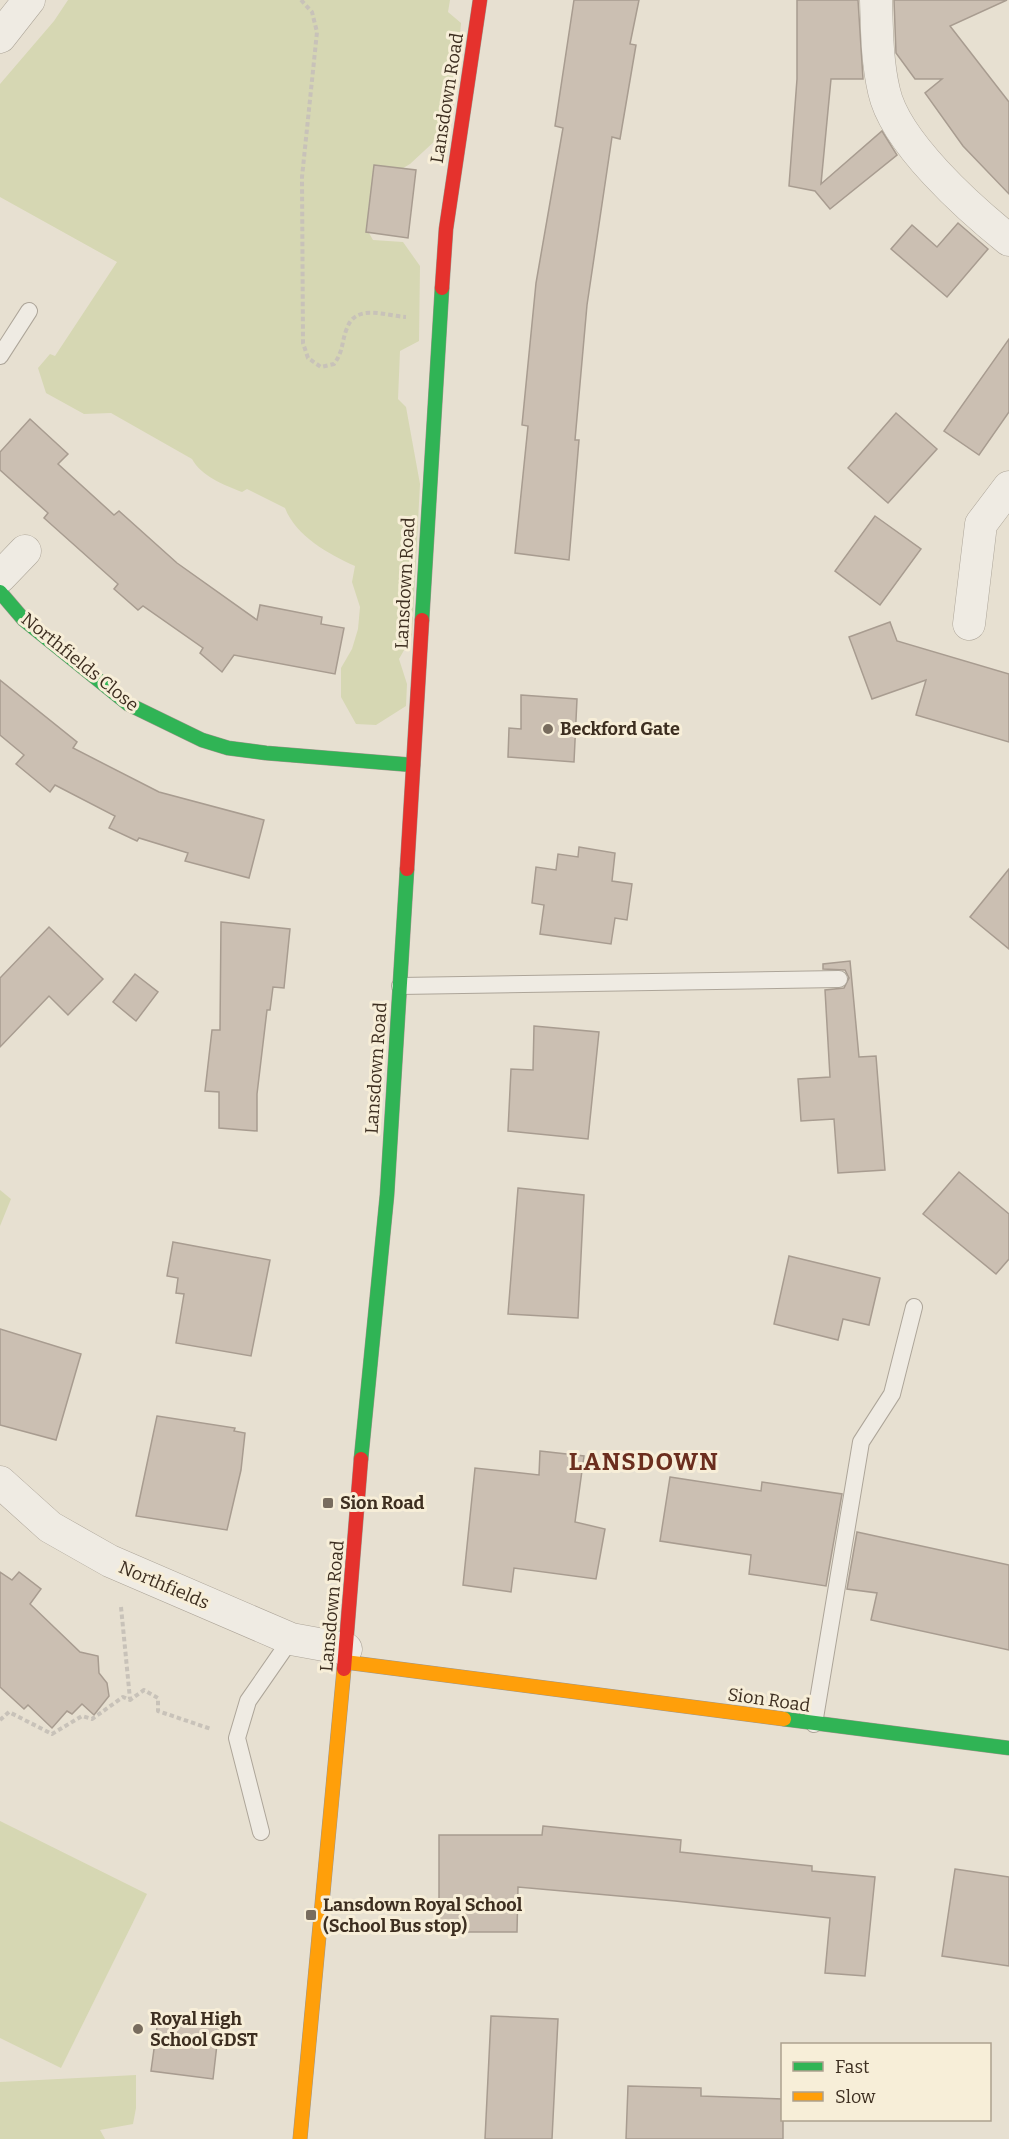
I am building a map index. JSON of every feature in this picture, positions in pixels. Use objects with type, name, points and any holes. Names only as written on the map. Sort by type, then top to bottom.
[{"type":"street","points":[[0,37],[28,0]]},
{"type":"street","name":"Lansdown Road","points":[[300,2139],[346,1655],[370,1349],[387,1195],[446,229],[480,0]]},
{"type":"street","points":[[876,0],[878,54],[884,94],[904,132],[926,162],[956,194],[1009,240]]},
{"type":"street","points":[[969,624],[981,524],[1009,486]]},
{"type":"street","points":[[0,577],[25,551]]},
{"type":"street","name":"Northfields Close","points":[[0,592],[24,620],[128,704],[202,740],[228,748],[266,753],[413,765]]},
{"type":"street","name":"Northfields","points":[[0,1482],[50,1527],[110,1561],[291,1639],[346,1655]]},
{"type":"street","name":"Sion Road","points":[[346,1655],[814,1724],[1009,1748]]},
{"type":"lane","points":[[0,356],[29,311]]},
{"type":"lane","points":[[400,986],[839,979]]},
{"type":"lane","points":[[814,1724],[861,1442],[892,1394],[914,1307]]},
{"type":"lane","points":[[261,1832],[237,1738],[248,1701],[291,1639]]},
{"type":"path","points":[[301,0],[312,12],[317,32],[302,177],[303,343],[308,358],[321,367],[334,364],[343,351],[347,328],[353,317],[364,312],[439,320]]},
{"type":"path","points":[[122,1607],[130,1700]]},
{"type":"path","points":[[130,1700],[144,1690],[158,1698],[158,1712],[237,1738]]},
{"type":"path","points":[[0,1720],[9,1712],[52,1734],[82,1716],[92,1719],[123,1697],[130,1700]]},
{"type":"green space","points":[[68,0],[450,0],[448,12],[461,23],[453,114],[438,138],[410,164],[393,174],[377,195],[366,228],[373,240],[403,242],[420,266],[419,341],[400,351],[398,399],[406,407],[420,484],[412,636],[399,659],[407,684],[406,706],[376,725],[356,724],[341,697],[341,668],[352,649],[358,629],[360,607],[352,582],[355,566],[314,543],[297,527],[285,508],[247,489],[242,492],[214,479],[201,470],[192,459],[111,413],[84,414],[46,393],[38,368],[50,354],[55,356],[117,262],[0,197],[0,84],[54,21]]},
{"type":"green space","points":[[0,1190],[11,1199],[0,1226]]},
{"type":"green space","points":[[0,1821],[147,1894],[61,2068],[0,2038]]},
{"type":"green space","points":[[136,2075],[136,2108],[133,2124],[100,2130],[105,2139],[0,2139],[0,2082]]},
{"type":"building","points":[[574,0],[639,0],[630,44],[636,45],[620,139],[612,137],[587,305],[575,440],[579,440],[569,560],[515,553],[528,426],[522,425],[536,283],[563,128],[555,126]]},
{"type":"building","points":[[797,0],[858,0],[863,79],[831,79],[821,184],[882,131],[897,155],[830,209],[815,191],[789,186],[797,79]]},
{"type":"building","points":[[894,0],[1007,0],[950,26],[1009,102],[1009,194],[963,146],[925,93],[942,79],[915,79],[896,53]]},
{"type":"building","points":[[374,165],[416,170],[408,238],[366,232]]},
{"type":"building","points":[[958,223],[988,249],[947,297],[891,249],[912,225],[937,247]]},
{"type":"building","points":[[1009,339],[1009,412],[979,455],[944,431]]},
{"type":"building","points":[[896,413],[937,449],[888,503],[848,468]]},
{"type":"building","points":[[30,419],[68,454],[58,464],[114,515],[119,511],[177,563],[257,620],[260,605],[322,617],[321,624],[344,628],[335,674],[234,655],[222,672],[200,653],[203,648],[143,606],[138,610],[114,589],[118,584],[44,518],[48,513],[0,470],[0,452]]},
{"type":"building","points":[[875,516],[921,549],[880,605],[835,571]]},
{"type":"building","points":[[890,622],[897,641],[1009,674],[1009,742],[916,715],[926,680],[872,699],[849,637]]},
{"type":"building","points":[[0,680],[77,742],[73,748],[159,792],[264,820],[249,878],[185,861],[188,853],[139,838],[137,841],[109,828],[115,816],[55,785],[50,792],[16,764],[24,755],[0,735]]},
{"type":"building","name":"Beckford Gate","points":[[521,695],[577,699],[574,762],[508,757],[509,728],[521,729]]},
{"type":"building","points":[[579,847],[615,853],[612,881],[632,884],[627,920],[615,918],[611,944],[540,934],[544,905],[532,903],[536,867],[556,870],[558,854],[578,857]]},
{"type":"building","points":[[1009,869],[1009,949],[970,917]]},
{"type":"building","points":[[221,922],[290,929],[284,988],[273,987],[270,1010],[267,1010],[257,1094],[257,1131],[219,1128],[219,1092],[205,1091],[212,1030],[220,1030]]},
{"type":"building","points":[[49,927],[103,979],[68,1015],[49,996],[0,1047],[0,978]]},
{"type":"building","points":[[850,961],[859,1057],[876,1056],[885,1170],[838,1173],[834,1119],[801,1121],[798,1079],[830,1077],[825,990],[844,988],[849,978],[845,970],[823,969],[823,964]]},
{"type":"building","points":[[135,974],[158,992],[136,1021],[113,1002]]},
{"type":"building","points":[[534,1026],[599,1032],[588,1139],[508,1131],[511,1069],[533,1070]]},
{"type":"building","points":[[959,1172],[1009,1214],[1009,1259],[996,1274],[923,1214]]},
{"type":"building","points":[[518,1188],[584,1195],[578,1318],[508,1314]]},
{"type":"building","points":[[173,1242],[270,1260],[251,1356],[176,1343],[184,1294],[176,1293],[178,1278],[167,1276]]},
{"type":"building","points":[[789,1256],[880,1278],[869,1325],[843,1319],[838,1340],[774,1324]]},
{"type":"building","points":[[0,1329],[81,1354],[56,1440],[0,1425]]},
{"type":"building","points":[[157,1416],[235,1428],[234,1431],[245,1433],[241,1470],[227,1530],[136,1516]]},
{"type":"building","points":[[540,1451],[584,1456],[575,1522],[605,1529],[596,1579],[514,1568],[511,1592],[463,1585],[475,1468],[539,1475]]},
{"type":"building","points":[[670,1477],[761,1491],[762,1482],[842,1494],[826,1586],[749,1574],[751,1555],[660,1541]]},
{"type":"building","points":[[857,1532],[1009,1565],[1009,1650],[871,1620],[877,1593],[847,1589]]},
{"type":"building","points":[[0,1572],[12,1580],[19,1572],[41,1589],[30,1604],[80,1652],[98,1656],[99,1673],[107,1683],[109,1696],[94,1715],[82,1704],[72,1714],[67,1711],[52,1728],[28,1705],[24,1709],[0,1687]]},
{"type":"building","points":[[543,1826],[681,1840],[680,1852],[812,1866],[812,1871],[875,1877],[865,1976],[825,1973],[830,1918],[675,1901],[518,1887],[517,1932],[439,1932],[439,1835],[542,1835]]},
{"type":"building","points":[[955,1869],[1009,1877],[1009,1966],[942,1956]]},
{"type":"building","points":[[491,2016],[558,2019],[552,2139],[485,2139]]},
{"type":"building","points":[[158,2020],[219,2027],[213,2079],[151,2071]]},
{"type":"building","points":[[628,2086],[701,2088],[701,2096],[781,2099],[783,2139],[626,2139]]},
{"type":"traffic: fast","points":[[422,620],[442,288]]},
{"type":"traffic: fast","points":[[0,592],[24,620],[128,704],[202,740],[228,748],[266,753],[413,765]]},
{"type":"traffic: fast","points":[[361,1459],[387,1195],[407,869]]},
{"type":"traffic: fast","points":[[784,1719],[1009,1748]]},
{"type":"traffic: slow","points":[[345,1662],[784,1719]]},
{"type":"traffic: slow","points":[[300,2139],[344,1669]]},
{"type":"traffic: jam","points":[[442,288],[446,229],[480,0]]},
{"type":"traffic: jam","points":[[407,869],[422,620]]},
{"type":"traffic: jam","points":[[344,1669],[361,1459]]},
{"type":"place","name":"Beckford Gate","points":[[548,729]]},
{"type":"place","name":"Sion Road","points":[[328,1503]]},
{"type":"place","name":"Lansdown Royal School (School Bus stop)","points":[[311,1915]]},
{"type":"place","name":"Royal High School GDST","points":[[138,2029]]},
{"type":"district","name":"LANSDOWN","points":[[644,1462]]}]
